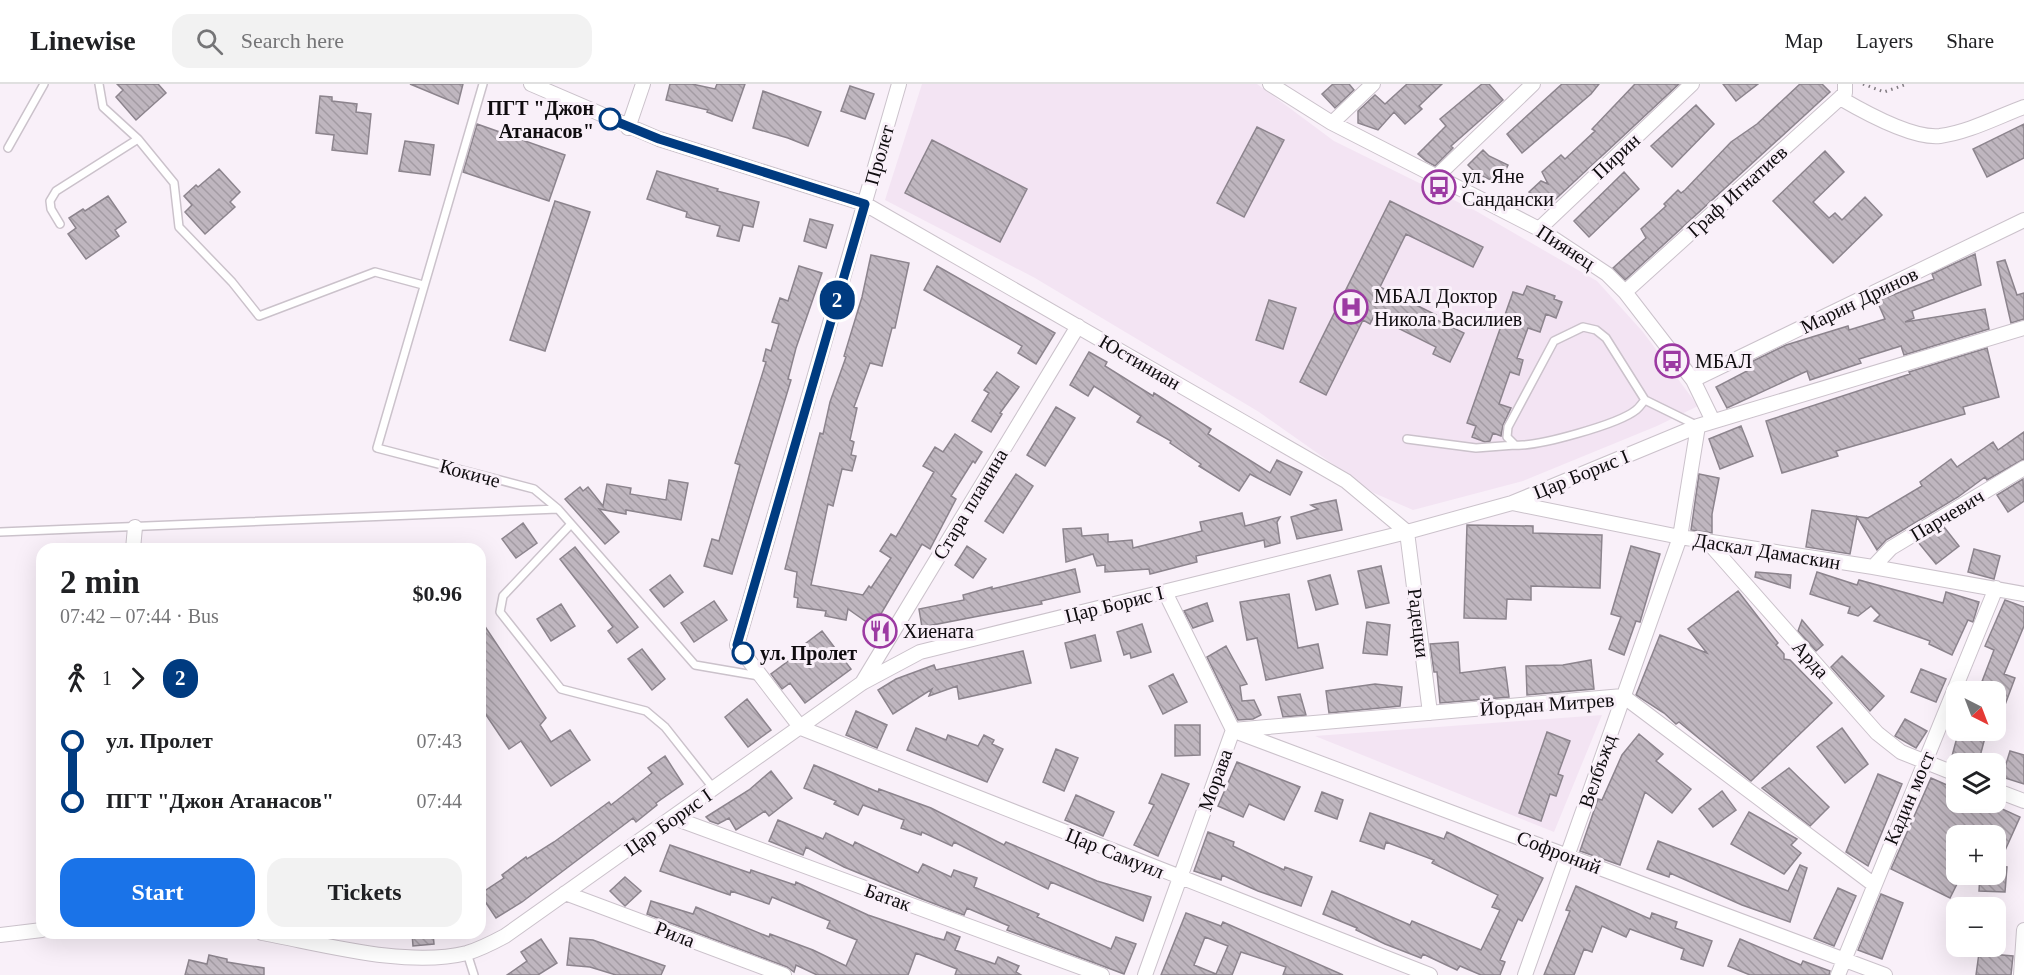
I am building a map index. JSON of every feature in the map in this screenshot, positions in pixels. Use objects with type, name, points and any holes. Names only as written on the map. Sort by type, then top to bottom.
[{"type":"street","name":"Юстиниан","points":[[531,84],[628,128],[865,204],[1346,481],[1407,532]]},
{"type":"street","points":[[628,128],[642,84]]},
{"type":"street","name":"Пролет","points":[[801,728],[737,645],[899,84]]},
{"type":"street","name":"Пиянец","points":[[1270,84],[1332,123],[1539,229],[1600,269],[1625,292],[1693,380],[1713,421]]},
{"type":"street","points":[[1332,123],[1373,84]]},
{"type":"street","points":[[1436,177],[1533,84]]},
{"type":"street","name":"Пирин","points":[[1539,229],[1692,84]]},
{"type":"street","points":[[1844,90],[1881,121],[1930,136],[1960,131],[2024,107]]},
{"type":"street","name":"Граф Игнатиев","points":[[1625,292],[1844,90]]},
{"type":"street","name":"Марин Дринов","points":[[1693,380],[2024,220]]},
{"type":"street","name":"Стара планина","points":[[862,683],[1078,326]]},
{"type":"street","name":"Цар Борис I","points":[[296,939],[399,957],[423,958],[467,953],[504,936],[862,683],[920,652],[1407,532],[1512,503],[1698,426],[2024,328]]},
{"type":"street","name":"Велбъжд","points":[[1525,975],[1680,537],[1698,426]]},
{"type":"street","name":"Парчевич","points":[[1874,567],[1891,548],[2024,468]]},
{"type":"street","name":"Даскал Дамаскин","points":[[1512,503],[1708,542],[1874,567],[2024,594]]},
{"type":"street","points":[[134,543],[135,527]]},
{"type":"street","name":"Радецки","points":[[1407,532],[1430,713]]},
{"type":"street","name":"Арда","points":[[1708,542],[1877,733],[1901,752],[1946,770]]},
{"type":"street","name":"Кадин мост","points":[[1838,975],[1873,884],[1996,588]]},
{"type":"street","name":"Морава","points":[[1145,975],[1233,730],[1165,592]]},
{"type":"street","name":"Йордан Митрев","points":[[1233,730],[1623,696],[1873,884]]},
{"type":"street","name":"Цар Самуил","points":[[801,728],[1430,975]]},
{"type":"street","name":"Софроний","points":[[1233,730],[1885,975]]},
{"type":"street","points":[[2006,794],[2024,801]]},
{"type":"street","name":"Батак","points":[[674,818],[1102,975]]},
{"type":"street","name":"Рила","points":[[565,893],[784,975]]},
{"type":"street","points":[[2021,975],[2024,930]]},
{"type":"street","points":[[0,935],[36,931]]},
{"type":"lane","points":[[8,148],[44,84]]},
{"type":"lane","points":[[99,84],[103,107],[138,139],[174,183],[179,227],[232,282],[259,316],[375,272],[423,285],[483,84]]},
{"type":"lane","points":[[60,224],[51,209],[50,201],[56,191],[138,139]]},
{"type":"lane","name":"Кокиче","points":[[423,285],[376,448],[534,489],[558,509],[695,665],[760,676]]},
{"type":"lane","points":[[1515,446],[1507,437],[1509,427],[1554,341],[1583,327],[1596,330],[1606,338],[1645,400],[1698,426]]},
{"type":"lane","points":[[1407,439],[1476,448],[1528,447],[1565,438],[1636,411],[1645,400]]},
{"type":"lane","points":[[0,532],[558,509]]},
{"type":"lane","points":[[571,524],[503,596],[500,612],[561,689],[646,711],[665,727],[715,789]]},
{"type":"lane","points":[[467,953],[474,975]]},
{"type":"path","points":[[1863,84],[1884,92],[1907,84]]},
{"type":"shaded area","name":"МБАЛ Доктор Никола Василиев","points":[[922,84],[1257,84],[1334,141],[1476,211],[1597,281],[1643,332],[1698,406],[1657,426],[1523,481],[1413,510],[1374,493],[1259,412],[1035,278],[885,200]]},
{"type":"shaded area","points":[[1602,715],[1554,832],[1315,736]]},
{"type":"building","points":[[117,84],[158,84],[166,93],[136,120],[116,97],[123,90]]},
{"type":"building","points":[[410,84],[463,84],[458,104]]},
{"type":"building","points":[[670,84],[692,84],[715,89],[717,84],[745,84],[732,121],[707,112],[708,110],[666,100]]},
{"type":"building","points":[[1333,84],[1349,84],[1354,90],[1335,108],[1322,94]]},
{"type":"building","points":[[1407,84],[1442,84],[1419,106],[1422,109],[1405,124],[1394,112],[1378,130],[1358,123],[1358,111],[1375,95],[1385,104]]},
{"type":"building","points":[[1482,84],[1489,84],[1503,100],[1451,146],[1453,148],[1435,166],[1426,161],[1418,154],[1446,126],[1440,119]]},
{"type":"building","points":[[1562,84],[1599,84],[1591,94],[1522,153],[1507,134]]},
{"type":"building","points":[[1635,84],[1679,84],[1545,209],[1529,192],[1541,181],[1548,184],[1542,172],[1561,155],[1565,159],[1595,131],[1592,129]]},
{"type":"building","points":[[1723,84],[1758,84],[1736,101]]},
{"type":"building","points":[[1800,84],[1822,84],[1830,92],[1625,280],[1613,268],[1646,238],[1641,229],[1666,206],[1664,204],[1678,190],[1681,193],[1685,190],[1731,142],[1757,124]]},
{"type":"building","points":[[850,86],[874,94],[865,119],[841,111]]},
{"type":"building","points":[[763,91],[821,112],[808,146],[753,128]]},
{"type":"building","points":[[320,96],[332,97],[332,101],[357,104],[356,112],[371,114],[367,154],[332,150],[334,135],[316,133]]},
{"type":"building","points":[[1696,105],[1714,124],[1672,167],[1651,146]]},
{"type":"building","points":[[477,124],[565,155],[549,201],[463,172]]},
{"type":"building","points":[[2024,124],[2024,158],[1987,177],[1973,149]]},
{"type":"building","points":[[1257,127],[1284,140],[1244,217],[1217,203]]},
{"type":"building","points":[[932,140],[1027,189],[1000,242],[905,193]]},
{"type":"building","points":[[405,141],[434,145],[430,175],[399,171]]},
{"type":"building","points":[[1483,150],[1489,156],[1508,165],[1499,184],[1476,173],[1468,165]]},
{"type":"building","points":[[1825,151],[1844,172],[1813,202],[1829,218],[1835,213],[1842,220],[1865,197],[1882,215],[1833,263],[1773,201]]},
{"type":"building","points":[[219,169],[240,192],[230,202],[235,207],[205,234],[185,212],[192,205],[184,196]]},
{"type":"building","points":[[657,171],[759,202],[753,227],[743,225],[739,241],[717,236],[720,226],[686,217],[687,212],[647,199]]},
{"type":"building","points":[[1624,172],[1639,189],[1589,237],[1574,221]]},
{"type":"building","points":[[108,196],[126,222],[115,230],[119,236],[86,259],[68,234],[76,228],[69,218]]},
{"type":"building","points":[[555,201],[590,212],[545,351],[510,340]]},
{"type":"building","points":[[1390,201],[1483,247],[1473,267],[1406,234],[1380,287],[1436,315],[1435,319],[1464,333],[1450,362],[1433,354],[1436,347],[1374,316],[1370,324],[1363,320],[1326,395],[1300,382]]},
{"type":"building","points":[[810,219],[833,225],[826,248],[804,241]]},
{"type":"building","points":[[1975,254],[1981,285],[1912,311],[1914,318],[1905,322],[1985,309],[1989,329],[1904,355],[1901,346],[1859,359],[1861,363],[1810,380],[1807,371],[1727,408],[1716,387],[1749,370],[1747,364],[1786,345],[1848,326],[1849,330],[1885,319],[1877,301],[1934,279],[1932,274]]},
{"type":"building","points":[[871,255],[909,263],[895,328],[892,328],[882,366],[870,363],[854,407],[857,408],[850,440],[854,442],[851,455],[856,456],[852,471],[842,469],[833,506],[828,504],[811,585],[863,595],[869,586],[871,588],[891,558],[880,551],[891,534],[896,537],[934,472],[923,466],[935,447],[943,452],[955,434],[982,452],[975,463],[973,461],[951,496],[956,499],[930,549],[922,544],[878,619],[873,616],[868,623],[848,609],[846,620],[825,616],[826,611],[797,607],[798,598],[794,597],[797,572],[785,569],[820,433],[823,434],[830,402],[846,357],[844,356],[862,297]]},
{"type":"building","points":[[2005,260],[2017,295],[2024,293],[2024,319],[2011,323],[1997,262]]},
{"type":"building","points":[[799,266],[822,273],[796,348],[788,379],[791,380],[732,574],[704,566],[712,539],[719,541],[740,465],[735,463],[766,362],[763,361],[766,349],[771,351],[779,324],[772,322],[780,298],[788,301]]},
{"type":"building","points":[[937,266],[1055,333],[1036,364],[1018,353],[1022,346],[924,290]]},
{"type":"building","points":[[1527,286],[1555,296],[1554,299],[1562,302],[1556,318],[1546,314],[1540,332],[1528,328],[1517,358],[1523,360],[1519,375],[1510,372],[1499,404],[1511,408],[1503,425],[1501,436],[1493,433],[1490,441],[1485,442],[1472,437],[1476,426],[1467,423],[1513,292],[1523,295]]},
{"type":"building","points":[[1269,300],[1296,308],[1283,349],[1256,340]]},
{"type":"building","points":[[1987,348],[1999,397],[1963,407],[1965,414],[1836,451],[1838,456],[1782,473],[1766,421]]},
{"type":"building","points":[[1089,352],[1107,362],[1105,366],[1153,396],[1154,393],[1211,429],[1208,434],[1270,473],[1277,460],[1302,472],[1290,495],[1250,474],[1239,491],[1199,466],[1201,464],[1170,443],[1171,441],[1137,422],[1141,416],[1094,386],[1088,396],[1070,385]]},
{"type":"building","points":[[997,372],[1019,387],[1000,413],[1002,414],[991,432],[972,421],[989,393],[984,390]]},
{"type":"building","points":[[1056,407],[1075,418],[1045,466],[1027,455]]},
{"type":"building","points":[[1741,426],[1753,456],[1720,469],[1709,439]]},
{"type":"building","points":[[2024,432],[2024,459],[1987,480],[1985,477],[1958,497],[1886,540],[1877,550],[1857,517],[1850,554],[1806,547],[1812,510],[1868,518],[1922,486],[1920,482],[1951,459],[1957,467],[1993,442],[1998,450]]},
{"type":"building","points":[[1016,474],[1033,486],[1003,533],[985,521]]},
{"type":"building","points":[[1699,474],[1719,478],[1712,514],[1712,533],[1691,530]]},
{"type":"building","points":[[2023,479],[2024,501],[2008,512],[1997,495]]},
{"type":"building","points":[[669,480],[688,483],[681,520],[626,510],[626,514],[599,509],[619,532],[605,544],[565,499],[580,487],[583,491],[588,487],[603,506],[607,484],[631,488],[630,494],[666,500]]},
{"type":"building","points":[[1336,500],[1342,530],[1297,539],[1291,517],[1318,509],[1311,505]]},
{"type":"building","points":[[1242,513],[1245,526],[1280,517],[1277,522],[1280,543],[1265,547],[1264,540],[1196,556],[1197,562],[1150,574],[1149,569],[1105,572],[1105,565],[1097,566],[1093,554],[1066,562],[1063,529],[1081,528],[1082,536],[1108,534],[1108,542],[1132,540],[1133,548],[1202,531],[1200,522]]},
{"type":"building","points":[[523,523],[537,543],[516,558],[502,539]]},
{"type":"building","points":[[1467,525],[1533,526],[1533,533],[1602,535],[1600,588],[1531,586],[1531,600],[1507,599],[1506,619],[1464,618]]},
{"type":"building","points":[[1944,527],[1959,546],[1936,564],[1918,542]]},
{"type":"building","points":[[967,546],[986,559],[973,578],[955,565]]},
{"type":"building","points":[[1631,546],[1660,554],[1640,622],[1636,621],[1624,655],[1609,649],[1621,617],[1611,614]]},
{"type":"building","points":[[575,547],[638,627],[617,643],[608,631],[613,627],[560,559]]},
{"type":"building","points":[[1974,549],[2000,556],[1994,579],[1968,572]]},
{"type":"building","points":[[1381,566],[1389,603],[1366,608],[1358,571]]},
{"type":"building","points":[[1075,569],[1080,592],[1041,601],[1042,604],[922,627],[919,609],[964,600],[963,595],[992,587],[992,589]]},
{"type":"building","points":[[1756,572],[1791,575],[1790,588],[1755,577]]},
{"type":"building","points":[[1817,572],[1857,585],[1859,580],[1943,603],[1946,592],[1979,602],[1973,622],[1968,620],[1952,655],[1929,644],[1930,641],[1874,621],[1880,615],[1871,606],[1858,616],[1848,613],[1850,607],[1810,594]]},
{"type":"building","points":[[670,575],[683,592],[664,607],[650,590]]},
{"type":"building","points":[[1330,575],[1338,604],[1316,610],[1308,581]]},
{"type":"building","points":[[1738,591],[1778,643],[1776,645],[1784,654],[1784,659],[1790,660],[1832,703],[1751,781],[1679,722],[1676,724],[1664,713],[1636,695],[1660,635],[1707,653],[1688,629]]},
{"type":"building","points":[[1289,594],[1298,648],[1318,644],[1323,668],[1266,680],[1257,638],[1247,640],[1240,602]]},
{"type":"building","points":[[2005,600],[2024,607],[2024,626],[2004,674],[2015,678],[2006,702],[2006,681],[1982,681],[1994,650],[1985,646]]},
{"type":"building","points":[[714,601],[727,620],[694,642],[681,623]]},
{"type":"building","points":[[1207,603],[1213,621],[1193,628],[1184,611]]},
{"type":"building","points":[[561,604],[575,626],[551,641],[537,619]]},
{"type":"building","points":[[1802,620],[1823,645],[1816,651],[1798,631]]},
{"type":"building","points":[[1367,622],[1390,625],[1387,655],[1363,653]]},
{"type":"building","points":[[1142,624],[1151,652],[1131,658],[1130,653],[1124,655],[1117,632]]},
{"type":"building","points":[[486,628],[546,718],[540,725],[551,742],[570,730],[590,760],[551,786],[521,741],[509,749],[486,715]]},
{"type":"building","points":[[822,631],[851,669],[805,703],[790,683],[782,689],[771,674],[803,650],[801,647]]},
{"type":"building","points":[[1095,635],[1101,661],[1071,668],[1065,643]]},
{"type":"building","points":[[1458,642],[1460,673],[1505,667],[1509,697],[1440,703],[1437,672],[1434,672],[1430,644]]},
{"type":"building","points":[[1226,646],[1247,684],[1240,686],[1242,701],[1254,700],[1261,715],[1253,719],[1238,720],[1207,657]]},
{"type":"building","points":[[642,649],[665,679],[652,690],[628,659]]},
{"type":"building","points":[[1023,651],[1031,683],[959,699],[957,686],[929,696],[932,689],[893,714],[878,690],[896,679],[934,665],[936,670]]},
{"type":"building","points":[[1842,656],[1884,696],[1870,711],[1831,667]]},
{"type":"building","points":[[1591,660],[1594,689],[1527,695],[1526,666],[1563,665]]},
{"type":"building","points":[[1921,669],[1946,679],[1936,702],[1911,692]]},
{"type":"building","points":[[1173,674],[1187,702],[1163,714],[1149,686]]},
{"type":"building","points":[[1375,684],[1402,687],[1400,706],[1329,713],[1326,691]]},
{"type":"building","points":[[1300,694],[1306,715],[1283,717],[1278,697]]},
{"type":"building","points":[[747,699],[771,730],[748,747],[725,717]]},
{"type":"building","points":[[856,711],[887,725],[877,748],[846,735]]},
{"type":"building","points":[[1905,719],[1927,731],[1916,748],[1895,736]]},
{"type":"building","points":[[1175,725],[1200,725],[1200,755],[1175,756]]},
{"type":"building","points":[[916,728],[946,740],[948,735],[978,746],[984,735],[994,740],[992,744],[1003,749],[987,782],[907,750]]},
{"type":"building","points":[[1842,728],[1868,764],[1845,783],[1817,747]]},
{"type":"building","points":[[1547,732],[1570,741],[1558,774],[1563,776],[1556,796],[1550,794],[1541,821],[1519,813]]},
{"type":"building","points":[[1639,734],[1663,754],[1656,761],[1691,789],[1672,813],[1645,792],[1620,865],[1580,851],[1598,799],[1602,800],[1622,755]]},
{"type":"building","points":[[1956,741],[1984,741],[1981,753],[1953,753]]},
{"type":"building","points":[[1056,749],[1078,758],[1064,791],[1043,782]]},
{"type":"building","points":[[2010,751],[2024,755],[2024,784],[2006,778],[2006,764]]},
{"type":"building","points":[[665,756],[683,784],[656,803],[657,805],[636,822],[633,818],[522,902],[496,918],[486,903],[486,890],[504,878],[502,875],[526,857],[527,859],[554,842],[609,802],[611,805],[652,773],[648,768]]},
{"type":"building","points":[[1237,762],[1300,787],[1284,820],[1249,804],[1243,817],[1218,806]]},
{"type":"building","points":[[814,765],[878,792],[879,789],[931,808],[1004,845],[1006,842],[1097,881],[1151,897],[1143,921],[1051,882],[1048,889],[954,842],[952,846],[922,832],[921,835],[901,828],[904,820],[863,805],[858,815],[834,804],[836,801],[804,788]]},
{"type":"building","points":[[1789,768],[1829,807],[1810,826],[1762,788]]},
{"type":"building","points":[[771,771],[792,798],[769,816],[765,811],[736,830],[729,818],[718,824],[706,817],[749,790]]},
{"type":"building","points":[[1162,774],[1189,784],[1158,856],[1134,845],[1154,805],[1149,803]]},
{"type":"building","points":[[1878,774],[1902,784],[1868,866],[1846,852]]},
{"type":"building","points":[[1931,778],[1946,785],[1946,813],[2006,813],[2006,811],[2020,817],[2006,848],[2006,825],[1946,825],[1946,885],[1956,885],[1950,897],[1891,869]]},
{"type":"building","points":[[1722,791],[1736,810],[1713,827],[1699,809]]},
{"type":"building","points":[[1322,792],[1343,800],[1337,819],[1315,811]]},
{"type":"building","points":[[1076,795],[1114,812],[1103,836],[1065,820]]},
{"type":"building","points":[[1749,812],[1797,839],[1791,845],[1801,853],[1784,874],[1731,844]]},
{"type":"building","points":[[1370,813],[1444,839],[1447,832],[1543,878],[1522,921],[1518,919],[1500,960],[1505,962],[1500,975],[1481,975],[1460,966],[1457,970],[1423,954],[1421,958],[1385,944],[1356,930],[1357,928],[1323,914],[1332,891],[1410,925],[1412,921],[1481,950],[1500,910],[1492,907],[1498,895],[1432,863],[1434,860],[1386,842],[1384,849],[1360,841]]},
{"type":"building","points":[[778,820],[823,839],[826,833],[853,846],[855,842],[918,873],[923,864],[951,877],[954,870],[977,878],[974,887],[1039,914],[1037,917],[1111,949],[1116,937],[1136,944],[1124,974],[1007,930],[1009,926],[967,908],[964,915],[922,899],[844,867],[806,847],[803,855],[769,841]]},
{"type":"building","points":[[1208,832],[1234,842],[1233,846],[1284,870],[1285,867],[1312,877],[1301,906],[1222,875],[1221,880],[1194,871]]},
{"type":"building","points":[[1658,841],[1788,891],[1800,865],[1807,868],[1790,922],[1742,905],[1670,873],[1669,877],[1647,869]]},
{"type":"building","points":[[670,845],[750,873],[751,870],[795,885],[796,882],[868,915],[933,937],[944,940],[947,932],[960,937],[955,950],[995,964],[998,957],[1019,966],[1016,972],[1021,975],[955,975],[957,969],[916,953],[908,975],[817,975],[796,965],[794,972],[787,967],[647,914],[651,901],[693,914],[696,907],[769,937],[770,934],[813,950],[846,966],[857,940],[827,928],[830,921],[772,897],[769,904],[731,891],[730,895],[660,871]]},
{"type":"building","points":[[625,877],[641,891],[625,906],[610,891]]},
{"type":"building","points":[[1979,885],[2006,885],[2005,892],[1979,891]]},
{"type":"building","points":[[1576,886],[1650,919],[1652,913],[1677,922],[1675,928],[1712,941],[1703,966],[1681,959],[1684,949],[1630,929],[1626,937],[1602,926],[1592,952],[1584,949],[1574,975],[1544,975],[1570,911],[1566,910]]},
{"type":"building","points":[[1838,888],[1856,896],[1834,946],[1814,938]]},
{"type":"building","points":[[1881,894],[1903,903],[1882,959],[1858,950]]},
{"type":"building","points":[[1186,913],[1221,926],[1223,922],[1343,975],[1283,975],[1286,967],[1241,952],[1232,975],[1161,975]],"holes":[[[1205,937],[1228,946],[1216,974],[1194,965]]]},
{"type":"building","points":[[570,938],[593,940],[665,966],[661,975],[616,975],[590,967],[567,965]]},
{"type":"building","points":[[412,939],[434,939],[434,944],[413,946]]},
{"type":"building","points":[[541,939],[557,963],[538,975],[507,975],[527,961],[521,952]]},
{"type":"building","points":[[1740,939],[1801,965],[1803,961],[1830,971],[1829,975],[1750,975],[1728,966]]},
{"type":"building","points":[[209,955],[227,959],[227,962],[264,968],[264,975],[185,975],[189,960],[207,964]]},
{"type":"building","points":[[2013,956],[2011,975],[1976,975],[1978,957]]},
{"type":"bus line","name":"2","points":[[610,119],[659,139],[865,204],[737,645],[743,653]]},
{"type":"place","name":"ПГТ \"Джон Атанасов\"","points":[[610,119]]},
{"type":"place","name":"ул. Яне Сандански","points":[[1439,187]]},
{"type":"place","name":"МБАЛ Доктор Никола Василиев","points":[[1351,307]]},
{"type":"place","name":"МБАЛ","points":[[1672,361]]},
{"type":"place","name":"Хиената","points":[[880,631]]},
{"type":"place","name":"ул. Пролет","points":[[743,653]]}]
